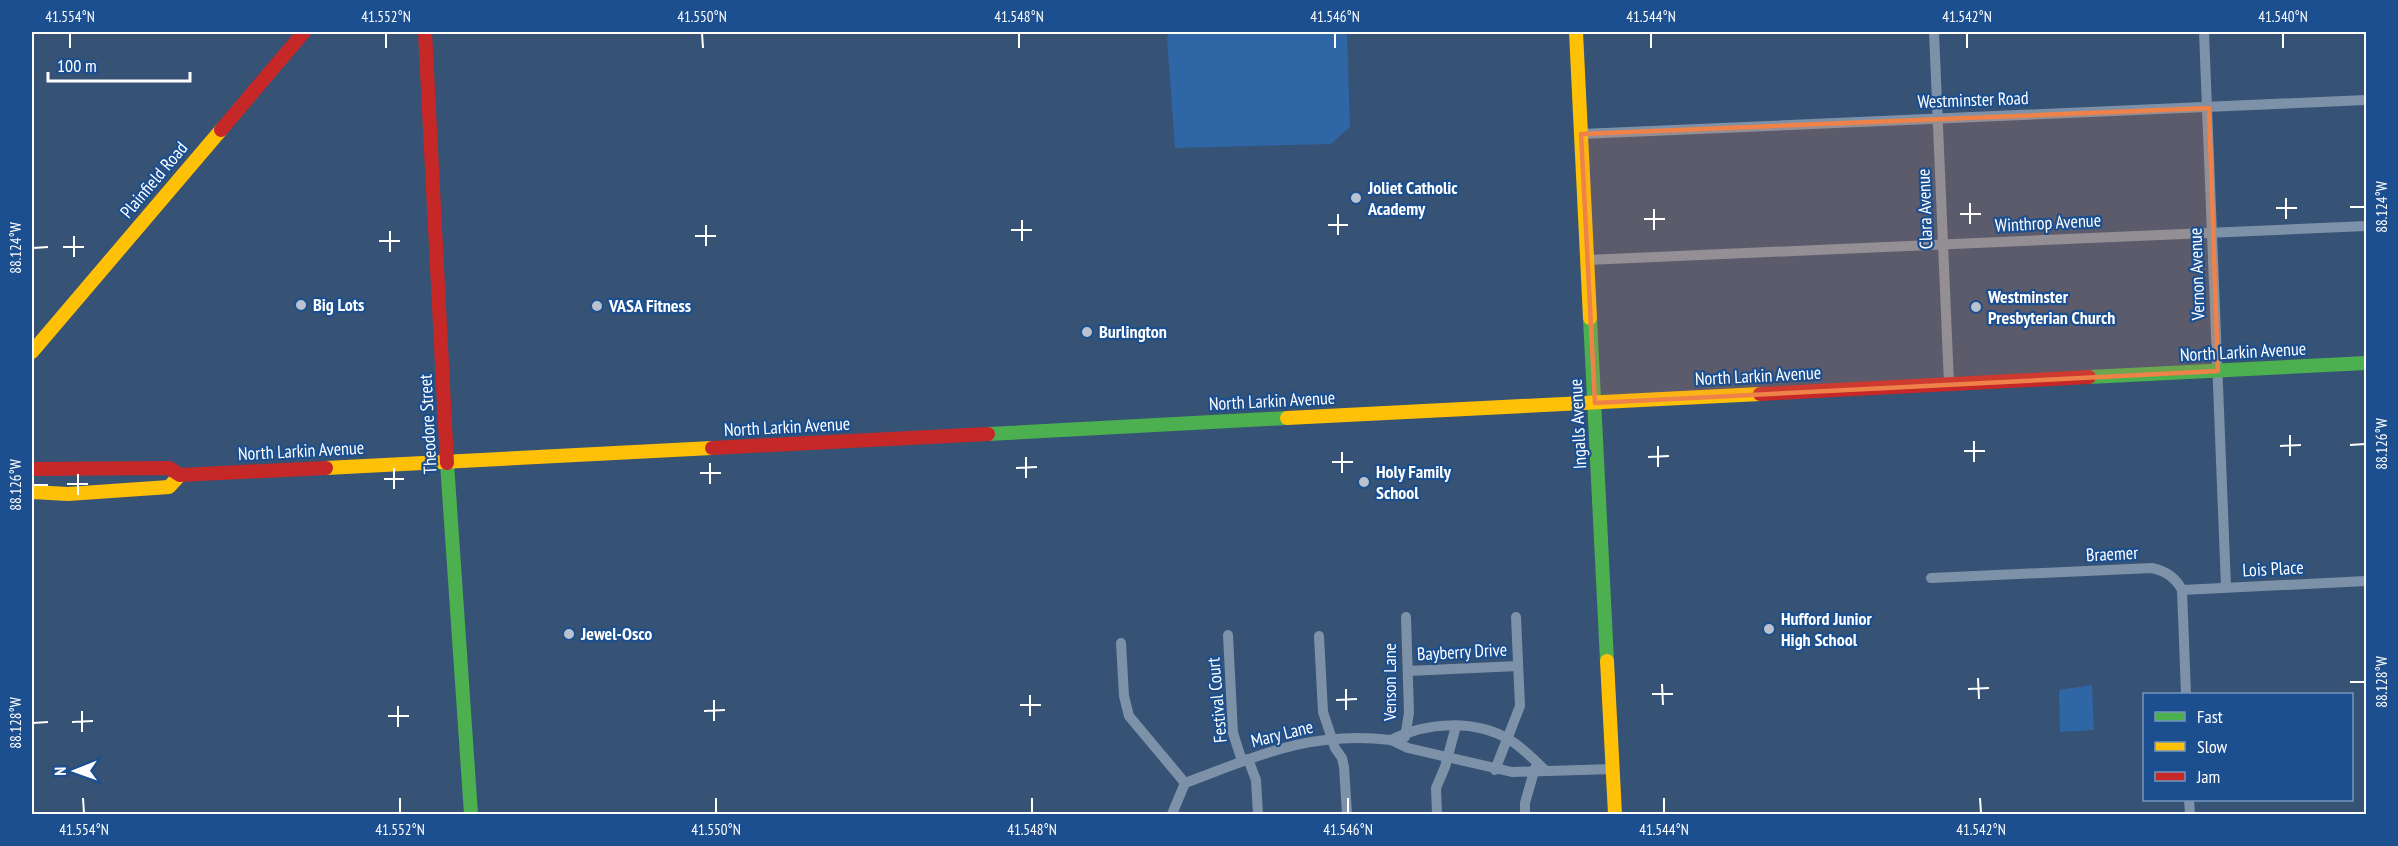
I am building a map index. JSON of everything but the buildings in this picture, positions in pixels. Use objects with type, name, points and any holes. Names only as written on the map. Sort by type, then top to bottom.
[{"type":"main road","name":"Plainfield Road","points":[[32,352],[304,32]]},
{"type":"main road","name":"Theodore Street","points":[[425,32],[447,461],[471,814]]},
{"type":"main road","name":"Ingalls Avenue","points":[[1576,32],[1616,814]]},
{"type":"main road","name":"North Larkin Avenue","points":[[32,469],[169,468],[180,475],[2367,363]]},
{"type":"main road","name":"North Larkin Avenue","points":[[32,492],[68,495],[169,487],[180,475]]},
{"type":"street","name":"Clara Avenue","points":[[1935,32],[1949,384]]},
{"type":"street","name":"Vernon Avenue","points":[[2204,32],[2226,587]]},
{"type":"street","name":"Westminster Road","points":[[1581,134],[2367,100]]},
{"type":"street","name":"Winthrop Avenue","points":[[1587,260],[2367,226]]},
{"type":"street","name":"Braemer","points":[[1931,578],[2152,568],[2161,570],[2178,581],[2182,590]]},
{"type":"street","name":"Lois Place","points":[[2182,590],[2367,581]]},
{"type":"street","points":[[2182,590],[2186,693]]},
{"type":"street","name":"Venson Lane","points":[[1403,746],[1409,713],[1406,617]]},
{"type":"street","points":[[1495,770],[1520,706],[1516,617]]},
{"type":"street","name":"Festival Court","points":[[1228,635],[1233,733],[1256,780],[1258,814]]},
{"type":"street","points":[[1319,636],[1323,712],[1344,767],[1347,814]]},
{"type":"street","points":[[1121,644],[1124,696],[1129,716],[1185,783],[1172,814]]},
{"type":"street","name":"Bayberry Drive","points":[[1408,671],[1518,666]]},
{"type":"street","name":"Mary Lane","points":[[1391,740],[1407,732],[1439,726],[1476,728],[1508,739],[1535,768]]},
{"type":"street","points":[[1437,814],[1436,788],[1456,726]]},
{"type":"street","name":"Mary Lane","points":[[1185,783],[1278,748],[1333,739],[1391,740],[1403,746],[1495,770],[1535,768],[1546,771],[1580,772],[1613,769]]},
{"type":"street","points":[[1525,814],[1525,802],[1535,768]]},
{"type":"highlighted area","points":[[2209,108],[2218,371],[1595,403],[1581,134]]},
{"type":"shaded area","points":[[1169,32],[1347,32],[1350,127],[1331,144],[1175,148],[1167,39]]},
{"type":"shaded area","points":[[2092,685],[2094,730],[2060,732],[2059,690]]},
{"type":"traffic: fast","points":[[1590,318],[1607,661]]},
{"type":"traffic: fast","points":[[2089,377],[2366,363]]},
{"type":"traffic: fast","points":[[988,434],[1287,418]]},
{"type":"traffic: fast","points":[[447,463],[471,814]]},
{"type":"traffic: slow","points":[[1576,32],[1590,318]]},
{"type":"traffic: slow","points":[[32,352],[221,130]]},
{"type":"traffic: slow","points":[[1287,418],[1760,394]]},
{"type":"traffic: slow","points":[[326,468],[712,448]]},
{"type":"traffic: slow","points":[[32,492],[68,494],[169,487],[180,475]]},
{"type":"traffic: slow","points":[[1607,661],[1615,814]]},
{"type":"traffic: jam","points":[[221,130],[304,32]]},
{"type":"traffic: jam","points":[[425,32],[447,463]]},
{"type":"traffic: jam","points":[[1760,394],[2089,377]]},
{"type":"traffic: jam","points":[[712,448],[988,434]]},
{"type":"traffic: jam","points":[[32,469],[169,468],[180,475],[326,468]]},
{"type":"place","name":"Joliet Catholic Academy","points":[[1356,198]]},
{"type":"place","name":"Big Lots","points":[[301,305]]},
{"type":"place","name":"VASA Fitness","points":[[597,306]]},
{"type":"place","name":"Westminster Presbyterian Church","points":[[1976,307]]},
{"type":"place","name":"Burlington","points":[[1087,332]]},
{"type":"place","name":"Holy Family School","points":[[1364,482]]},
{"type":"place","name":"Hufford Junior High School","points":[[1769,629]]},
{"type":"place","name":"Jewel-Osco","points":[[569,634]]}]
